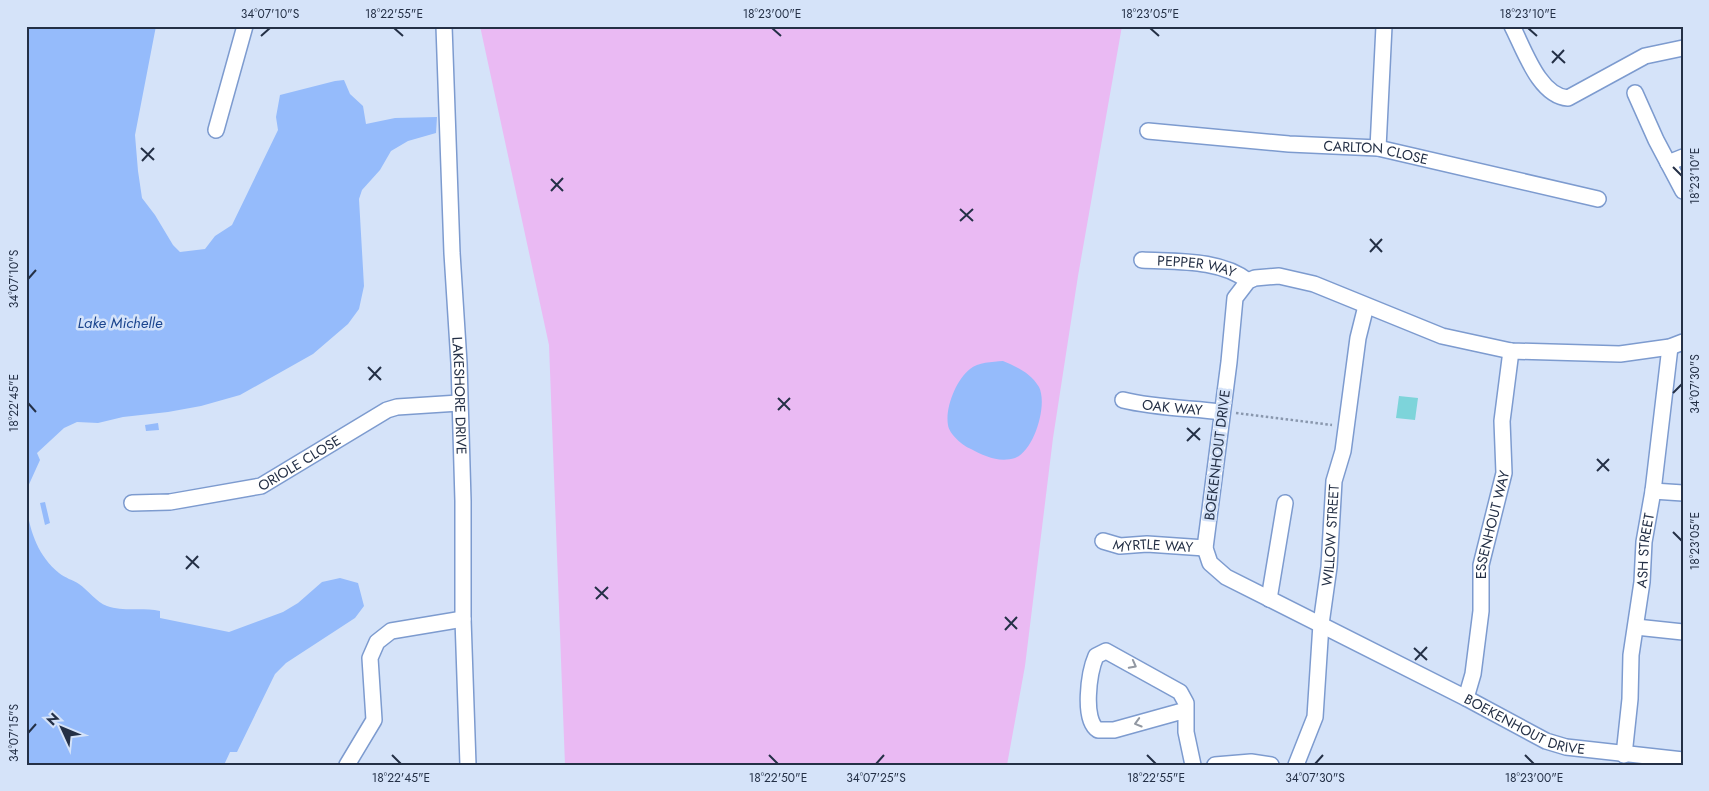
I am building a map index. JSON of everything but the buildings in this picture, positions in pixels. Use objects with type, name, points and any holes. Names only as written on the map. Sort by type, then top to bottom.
[{"type":"street","points":[[216,130],[245,26]]},
{"type":"street","name":"LAKESHORE DRIVE","points":[[444,26],[460,403],[463,501],[463,619],[468,765]]},
{"type":"street","points":[[1378,148],[1384,26]]},
{"type":"street","points":[[1512,26],[1542,84],[1551,93],[1559,97],[1568,98],[1645,56],[1683,48]]},
{"type":"street","points":[[1635,93],[1683,191]]},
{"type":"street","name":"CARLTON CLOSE","points":[[1148,131],[1289,144],[1378,148],[1598,199]]},
{"type":"street","points":[[1668,163],[1683,157]]},
{"type":"street","name":"PEPPER WAY","points":[[1142,260],[1216,267],[1240,275],[1248,281]]},
{"type":"street","points":[[1248,281],[1265,276],[1279,276],[1314,284],[1442,336],[1511,351],[1620,354],[1676,344]]},
{"type":"street","name":"BOEKENHOUT DRIVE","points":[[1248,281],[1235,298],[1205,548],[1210,564],[1220,573],[1269,599],[1466,698],[1546,741],[1566,747],[1624,755],[1683,760]]},
{"type":"street","name":"WILLOW STREET","points":[[1296,765],[1315,717],[1321,624],[1329,567],[1334,481],[1347,427],[1358,338],[1366,306]]},
{"type":"street","name":"ASH STREET","points":[[1624,755],[1630,699],[1630,655],[1642,582],[1644,542],[1676,344]]},
{"type":"street","name":"ESSENHOUT WAY","points":[[1466,698],[1473,674],[1481,611],[1481,565],[1504,473],[1502,421],[1511,351]]},
{"type":"street","name":"OAK WAY","points":[[1123,400],[1146,406],[1169,406],[1222,412]]},
{"type":"street","name":"ORIOLE CLOSE","points":[[132,503],[170,502],[261,486],[387,410],[396,407],[460,403]]},
{"type":"street","points":[[1653,491],[1683,493]]},
{"type":"street","points":[[1269,599],[1285,503]]},
{"type":"street","name":"MYRTLE WAY","points":[[1104,541],[1120,546],[1148,544],[1205,548]]},
{"type":"street","points":[[347,765],[374,720],[370,658],[377,642],[391,631],[463,619]]},
{"type":"street","points":[[1636,627],[1683,632]]},
{"type":"street","points":[[1186,710],[1114,730],[1098,730],[1090,721],[1088,712],[1090,685],[1096,656],[1106,651],[1176,689],[1186,703],[1186,710],[1186,732],[1193,765]]},
{"type":"street","points":[[1215,765],[1252,762],[1271,765]]},
{"type":"path","points":[[1222,412],[1347,427]]},
{"type":"shaded area","points":[[480,26],[1122,26],[1078,276],[1053,438],[1025,666],[1007,765],[565,765],[549,345]]},
{"type":"water","name":"Lake Michelle","points":[[26,26],[156,26],[135,135],[138,171],[142,198],[173,245],[180,252],[205,249],[215,236],[232,225],[278,130],[276,117],[280,95],[344,80],[350,94],[363,106],[366,124],[395,118],[437,117],[436,133],[408,141],[391,151],[380,170],[362,190],[359,199],[364,286],[359,309],[348,324],[313,354],[240,395],[201,406],[123,417],[98,423],[77,422],[64,428],[37,453],[40,460],[26,491]]},
{"type":"water","points":[[1003,361],[1023,371],[1036,382],[1039,387],[1042,405],[1038,427],[1028,446],[1022,454],[1015,458],[1003,460],[976,452],[957,439],[948,425],[948,411],[956,387],[970,369],[985,363]]},
{"type":"water","points":[[158,423],[159,430],[146,431],[145,425]]},
{"type":"water","points":[[26,502],[29,522],[35,541],[51,566],[59,573],[79,584],[99,602],[113,608],[160,611],[160,618],[229,632],[283,612],[298,603],[322,582],[340,578],[358,583],[364,606],[355,618],[286,663],[275,674],[237,752],[230,752],[224,765],[26,765]]},
{"type":"water","points":[[45,502],[50,523],[45,525],[40,503]]}]
